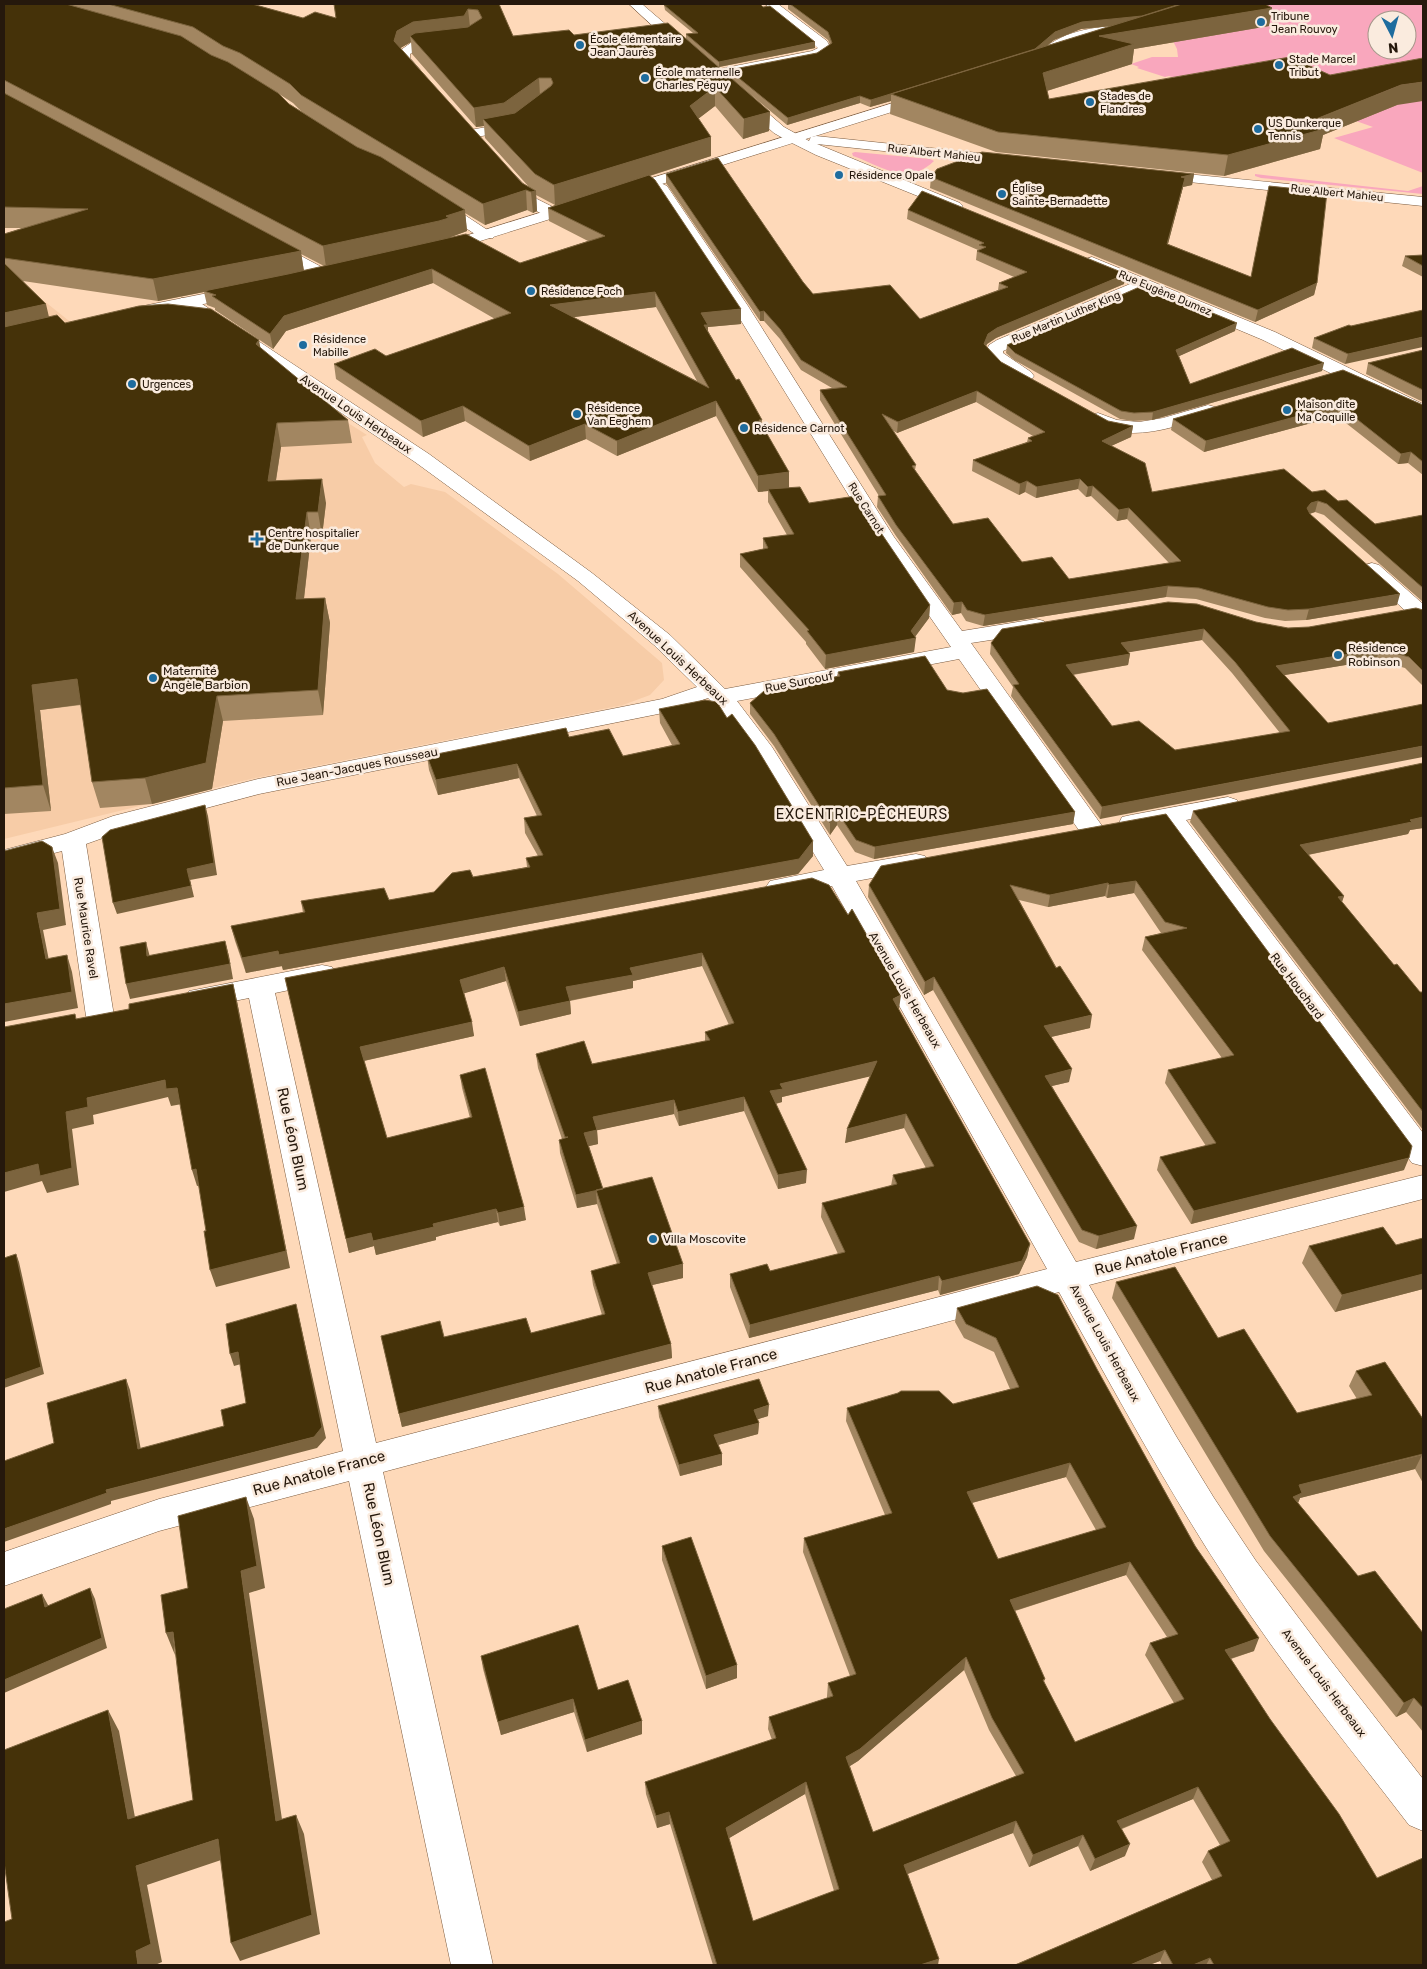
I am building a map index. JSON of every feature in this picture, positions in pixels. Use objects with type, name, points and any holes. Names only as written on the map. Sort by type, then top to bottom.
[{"type":"street","points":[[636,5],[655,4]]},
{"type":"street","points":[[714,74],[816,54],[825,49],[823,44],[771,4]]},
{"type":"street","points":[[636,5],[779,130],[821,152],[971,213]]},
{"type":"street","points":[[1034,62],[1131,29]]},
{"type":"street","points":[[431,90],[406,63],[403,58],[404,52],[412,46],[421,44],[465,40]]},
{"type":"street","points":[[426,252],[487,235],[937,93]]},
{"type":"street","points":[[484,148],[467,130],[510,128],[530,113]]},
{"type":"street","name":"Rue Albert Mahieu","points":[[839,123],[837,128],[839,136],[864,145]]},
{"type":"street","name":"Rue Albert Mahieu","points":[[792,138],[1022,161]]},
{"type":"street","points":[[503,170],[532,202],[554,213]]},
{"type":"street","name":"Rue Albert Mahieu","points":[[1138,173],[1423,202]]},
{"type":"street","name":"Rue Carnot","points":[[650,182],[662,189],[740,306],[879,528],[1092,830]]},
{"type":"street","points":[[422,194],[487,235]]},
{"type":"street","points":[[252,235],[325,275]]},
{"type":"street","name":"Rue Eugène Dumez","points":[[1079,257],[1274,338],[1423,411]]},
{"type":"street","points":[[299,280],[344,271]]},
{"type":"street","name":"Rue Martin Luther King","points":[[1039,384],[1001,361],[994,354],[995,349],[1144,284]]},
{"type":"street","points":[[190,304],[256,290]]},
{"type":"street","name":"Avenue Louis Herbeaux","points":[[220,325],[173,319],[122,319],[190,304],[414,453],[585,576],[662,640],[717,693],[760,747],[840,876],[1164,1447],[1219,1538],[1311,1666],[1423,1811]]},
{"type":"street","points":[[1319,379],[1370,366]]},
{"type":"street","points":[[1087,412],[1114,426],[1126,429],[1153,427],[1228,405]]},
{"type":"street","points":[[1360,559],[1420,612]]},
{"type":"street","points":[[1389,614],[1420,612]]},
{"type":"street","name":"Rue Surcouf","points":[[717,693],[961,645],[1058,623]]},
{"type":"street","name":"Rue Jean-Jacques Rousseau","points":[[4,858],[73,840],[122,822],[190,803],[289,780],[668,705],[717,693]]},
{"type":"street","points":[[1063,835],[1248,801]]},
{"type":"street","name":"Rue Houchard","points":[[1170,816],[1423,1155]]},
{"type":"street","name":"Rue Maurice Ravel","points":[[73,840],[90,1018],[128,1011]]},
{"type":"street","points":[[751,893],[937,858]]},
{"type":"street","points":[[176,1002],[348,969]]},
{"type":"street","name":"Rue Léon Blum","points":[[260,986],[472,1965]]},
{"type":"street","name":"Rue Anatole France","points":[[4,1569],[160,1515],[1423,1186]]},
{"type":"shaded area","name":"Stade Marcel Tribut","points":[[1268,4],[1423,4],[1423,173],[1334,138],[1373,127],[1356,121],[1197,85],[1169,76],[1165,77],[1137,68],[1139,67],[1131,64],[1152,57],[1178,57],[1173,41],[1244,9]]},
{"type":"shaded area","points":[[852,153],[930,159],[934,161],[924,169],[914,173],[894,172],[853,156]]},
{"type":"shaded area","points":[[1255,174],[1408,191],[1423,186],[1423,194],[1261,178],[1255,176]]},
{"type":"shaded area","name":"Centre hospitalier de Dunkerque","points":[[4,274],[29,289],[73,324],[345,421],[367,435],[362,437],[375,463],[404,487],[411,484],[445,492],[558,574],[662,663],[664,680],[650,695],[623,705],[255,778],[4,839]]},
{"type":"building","points":[[4,4],[66,4],[181,36],[278,93],[289,104],[357,147],[381,157],[465,210],[446,216],[449,218],[439,221],[323,246],[4,80]]},
{"type":"building","points":[[108,4],[252,4],[303,18],[315,12],[336,18],[334,4],[499,4],[513,36],[569,30],[574,35],[668,23],[770,112],[744,119],[715,87],[690,106],[711,137],[554,185],[535,174],[483,119],[515,113],[551,86],[553,83],[551,78],[539,78],[504,103],[474,108],[410,36],[415,33],[468,27],[482,18],[478,10],[468,9],[464,16],[413,22],[397,31],[394,41],[522,183],[536,191],[526,190],[483,204],[301,95],[290,84],[240,53],[223,46],[193,27]]},
{"type":"building","points":[[760,4],[763,7],[770,6],[815,42],[719,62],[686,34],[698,33],[664,5]]},
{"type":"building","points":[[790,4],[1180,4],[1142,16],[1082,22],[1055,32],[1035,49],[871,100],[860,96],[788,118],[729,70],[817,53],[832,43],[828,32]]},
{"type":"building","points":[[1182,4],[1265,4],[1272,8],[1099,36],[1134,44],[1043,73],[1049,99],[1290,57],[1330,75],[1423,58],[1423,82],[1401,85],[1306,123],[1324,129],[1228,155],[998,132],[891,94]]},
{"type":"building","points":[[4,93],[301,251],[153,279],[4,258],[4,234],[88,209],[4,207]]},
{"type":"building","points":[[982,152],[1194,174],[1181,177],[1185,178],[1167,244],[1251,277],[1269,186],[1327,192],[1317,283],[1258,310],[931,177],[937,169]]},
{"type":"building","points":[[718,158],[813,294],[890,285],[920,319],[1008,287],[999,283],[1027,272],[977,251],[986,247],[979,245],[984,243],[908,210],[922,191],[1126,274],[997,328],[988,334],[984,344],[1001,362],[1108,421],[1133,426],[1102,441],[1145,463],[1152,492],[1284,469],[1312,492],[1325,490],[1338,501],[1347,500],[1375,524],[1423,515],[1423,588],[1327,504],[1318,501],[1311,503],[1307,508],[1310,514],[1400,594],[1309,609],[1288,610],[1268,607],[1199,588],[1168,586],[985,615],[967,610],[962,602],[954,603],[896,525],[878,496],[886,495],[820,390],[847,387],[801,360],[780,329],[764,311],[760,312],[666,174]],"holes":[[[977,391],[1045,432],[1028,438],[1032,441],[973,460],[1020,484],[1027,481],[1037,487],[1080,479],[1088,487],[1093,486],[1119,510],[1129,508],[1181,561],[1069,579],[1052,557],[1022,562],[988,518],[953,524],[912,466],[916,465],[882,414],[898,422]]]},
{"type":"building","points":[[649,175],[655,180],[741,309],[701,313],[708,325],[704,325],[736,380],[739,379],[762,420],[759,420],[789,472],[758,476],[716,401],[617,441],[585,424],[529,446],[463,406],[421,421],[334,364],[375,349],[386,356],[511,313],[432,269],[284,316],[270,334],[212,296],[216,295],[204,291],[466,234],[520,263],[605,236],[548,208]],"holes":[[[655,292],[709,388],[550,305]]]},
{"type":"building","points":[[1423,255],[1423,266],[1405,256]]},
{"type":"building","points":[[4,263],[46,304],[4,313]]},
{"type":"building","points":[[1144,285],[1237,323],[1176,350],[1190,384],[1292,348],[1324,363],[1153,412],[1134,413],[1121,411],[1015,353],[1007,345]]},
{"type":"building","points":[[168,304],[211,309],[259,340],[256,344],[348,420],[277,423],[268,481],[322,479],[318,512],[307,512],[296,599],[325,598],[318,690],[217,696],[206,763],[145,778],[92,782],[77,679],[32,685],[43,785],[4,788],[4,327],[57,315],[65,323],[139,306]]},
{"type":"building","points":[[1423,310],[1423,337],[1348,354],[1314,338],[1349,325]]},
{"type":"building","points":[[1423,350],[1423,390],[1368,363]]},
{"type":"building","points":[[1343,370],[1423,405],[1423,462],[1411,452],[1401,454],[1339,405],[1206,441],[1173,419]]},
{"type":"building","points":[[800,487],[809,503],[856,496],[930,605],[911,631],[916,638],[826,655],[807,631],[809,630],[740,554],[768,548],[763,538],[794,534],[768,489]]},
{"type":"building","points":[[1168,602],[1197,604],[1256,622],[1288,628],[1309,627],[1416,608],[1423,610],[1423,671],[1409,657],[1380,649],[1276,666],[1328,723],[1423,704],[1423,746],[1102,807],[1013,685],[1019,684],[991,643],[1002,629]],"holes":[[[1204,629],[1235,662],[1290,731],[1175,750],[1139,721],[1112,726],[1066,665],[1130,654],[1121,643]]]},
{"type":"building","points":[[925,656],[947,690],[963,693],[987,689],[1075,812],[875,847],[856,840],[838,813],[830,823],[774,734],[750,703],[764,691],[840,676],[838,672]]},
{"type":"building","points":[[705,700],[717,702],[727,718],[732,714],[755,745],[813,841],[799,859],[279,955],[278,951],[242,958],[231,926],[305,912],[301,901],[384,888],[389,900],[434,892],[452,873],[470,870],[473,877],[530,867],[526,858],[543,855],[524,818],[542,815],[517,764],[436,780],[427,756],[566,728],[569,737],[609,729],[623,756],[680,744],[659,709]]},
{"type":"building","points":[[1423,763],[1423,817],[1410,820],[1412,822],[1300,845],[1344,896],[1338,897],[1394,965],[1397,964],[1420,992],[1423,992],[1423,1112],[1193,811]]},
{"type":"building","points":[[205,805],[214,863],[187,869],[191,886],[113,903],[102,837],[110,830]]},
{"type":"building","points":[[1166,814],[1412,1146],[1409,1158],[1194,1211],[1160,1157],[1216,1143],[1168,1070],[1234,1055],[1145,937],[1187,928],[1165,922],[1136,881],[1109,885],[1108,883],[1050,895],[1010,885],[1056,968],[1060,966],[1092,1015],[1044,1026],[1072,1069],[1045,1076],[1137,1226],[1099,1236],[1082,1230],[934,977],[925,982],[869,885],[881,866]]},
{"type":"building","points":[[42,841],[52,847],[60,909],[37,913],[46,959],[67,955],[72,992],[4,1004],[4,851]]},
{"type":"building","points":[[812,878],[829,885],[848,915],[852,909],[901,995],[893,999],[1030,1244],[1022,1261],[942,1281],[939,1276],[750,1325],[730,1274],[767,1264],[770,1271],[845,1252],[822,1203],[897,1184],[893,1175],[934,1166],[906,1114],[847,1129],[877,1061],[780,1084],[783,1089],[770,1091],[807,1170],[778,1175],[744,1097],[678,1112],[674,1100],[593,1117],[597,1130],[584,1133],[603,1189],[576,1195],[559,1140],[568,1137],[565,1137],[536,1054],[584,1041],[592,1064],[710,1040],[705,1032],[734,1023],[702,953],[630,968],[633,975],[566,987],[570,1001],[518,1012],[504,967],[460,980],[472,1022],[360,1047],[387,1138],[472,1117],[460,1075],[485,1068],[524,1207],[498,1213],[496,1209],[433,1224],[434,1227],[373,1241],[371,1233],[346,1239],[285,978]]},
{"type":"building","points":[[225,941],[230,964],[126,984],[120,947],[146,942],[147,956]]},
{"type":"building","points":[[233,984],[286,1251],[210,1270],[196,1169],[192,1170],[177,1088],[166,1089],[165,1080],[87,1098],[88,1107],[66,1112],[72,1168],[40,1176],[38,1164],[4,1173],[4,1027],[75,1014],[76,1019],[129,1009],[129,1004]]},
{"type":"building","points":[[652,1177],[683,1264],[648,1273],[671,1344],[399,1414],[381,1336],[440,1321],[444,1337],[526,1318],[531,1333],[605,1314],[591,1271],[620,1263],[596,1190]]},
{"type":"building","points":[[1383,1227],[1396,1245],[1423,1238],[1423,1274],[1342,1295],[1309,1246]]},
{"type":"building","points":[[16,1254],[41,1367],[4,1380],[4,1258]]},
{"type":"building","points":[[1175,1267],[1218,1338],[1244,1329],[1297,1413],[1372,1395],[1356,1371],[1385,1362],[1423,1419],[1423,1454],[1299,1485],[1302,1493],[1293,1497],[1358,1576],[1375,1571],[1423,1633],[1423,1708],[1414,1698],[1404,1703],[1270,1536],[1116,1282]]},
{"type":"building","points":[[1037,1286],[1058,1295],[1195,1546],[1259,1638],[1225,1650],[1270,1719],[1339,1814],[1377,1878],[1423,1858],[1423,1965],[1214,1965],[1210,1958],[1193,1965],[1173,1965],[1165,1950],[1130,1965],[1015,1965],[1222,1876],[1208,1851],[1230,1841],[1198,1787],[1117,1821],[1130,1844],[1095,1859],[1083,1835],[1033,1855],[1016,1821],[904,1865],[939,1959],[920,1965],[717,1965],[669,1812],[656,1816],[645,1782],[776,1738],[769,1717],[833,1696],[828,1683],[856,1674],[804,1538],[892,1513],[847,1408],[901,1391],[939,1391],[953,1404],[1019,1387],[996,1338],[966,1324],[957,1308]],"holes":[[[1070,1463],[1106,1527],[998,1559],[967,1492]],[[1130,1562],[1178,1634],[1150,1643],[1184,1699],[1075,1742],[1043,1680],[1045,1679],[1010,1600]],[[966,1657],[992,1718],[1024,1773],[873,1832],[846,1757],[860,1749]],[[806,1782],[839,1889],[753,1921],[726,1828]]]},
{"type":"building","points":[[296,1304],[322,1427],[314,1437],[106,1490],[107,1493],[4,1529],[4,1461],[54,1443],[47,1403],[126,1379],[138,1449],[224,1426],[221,1410],[246,1403],[238,1352],[230,1354],[226,1324]]},
{"type":"building","points":[[759,1379],[769,1405],[754,1410],[759,1423],[714,1435],[722,1454],[679,1465],[658,1406]]},
{"type":"building","points":[[246,1497],[257,1566],[241,1571],[276,1821],[296,1815],[312,1915],[231,1943],[218,1839],[136,1866],[151,1944],[136,1951],[138,1965],[4,1965],[4,1922],[12,1919],[4,1862],[4,1750],[108,1710],[128,1819],[193,1800],[173,1632],[166,1633],[161,1595],[188,1588],[178,1516]]},
{"type":"building","points":[[691,1537],[737,1665],[706,1676],[662,1546]]},
{"type":"building","points":[[90,1588],[102,1638],[4,1680],[4,1609],[42,1594],[45,1607]]},
{"type":"building","points":[[578,1625],[598,1690],[628,1680],[642,1721],[585,1740],[573,1699],[498,1722],[481,1656]]},
{"type":"place","name":"Tribune Jean Rouvoy","points":[[1261,22]]},
{"type":"place","name":"École élémentaire Jean Jaurès","points":[[580,45]]},
{"type":"place","name":"Stade Marcel Tribut","points":[[1279,65]]},
{"type":"place","name":"École maternelle Charles Péguy","points":[[645,78]]},
{"type":"place","name":"Stades de Flandres","points":[[1090,102]]},
{"type":"place","name":"US Dunkerque Tennis","points":[[1258,129]]},
{"type":"place","name":"Résidence Opale","points":[[839,175]]},
{"type":"place","name":"Église Sainte-Bernadette","points":[[1002,194]]},
{"type":"place","name":"Résidence Foch","points":[[531,291]]},
{"type":"place","name":"Résidence Mabille","points":[[303,345]]},
{"type":"place","name":"Urgences","points":[[132,384]]},
{"type":"place","name":"Maison dite Ma Coquille","points":[[1287,410]]},
{"type":"place","name":"Résidence Van Eeghem","points":[[577,414]]},
{"type":"place","name":"Résidence Carnot","points":[[744,428]]},
{"type":"place","name":"Centre hospitalier de Dunkerque","points":[[257,539]]},
{"type":"place","name":"Résidence Robinson","points":[[1338,655]]},
{"type":"place","name":"Maternité Angèle Barbion","points":[[153,678]]},
{"type":"place","name":"Villa Moscovite","points":[[653,1239]]},
{"type":"district","name":"EXCENTRIC-PÊCHEURS","points":[[862,814]]}]
